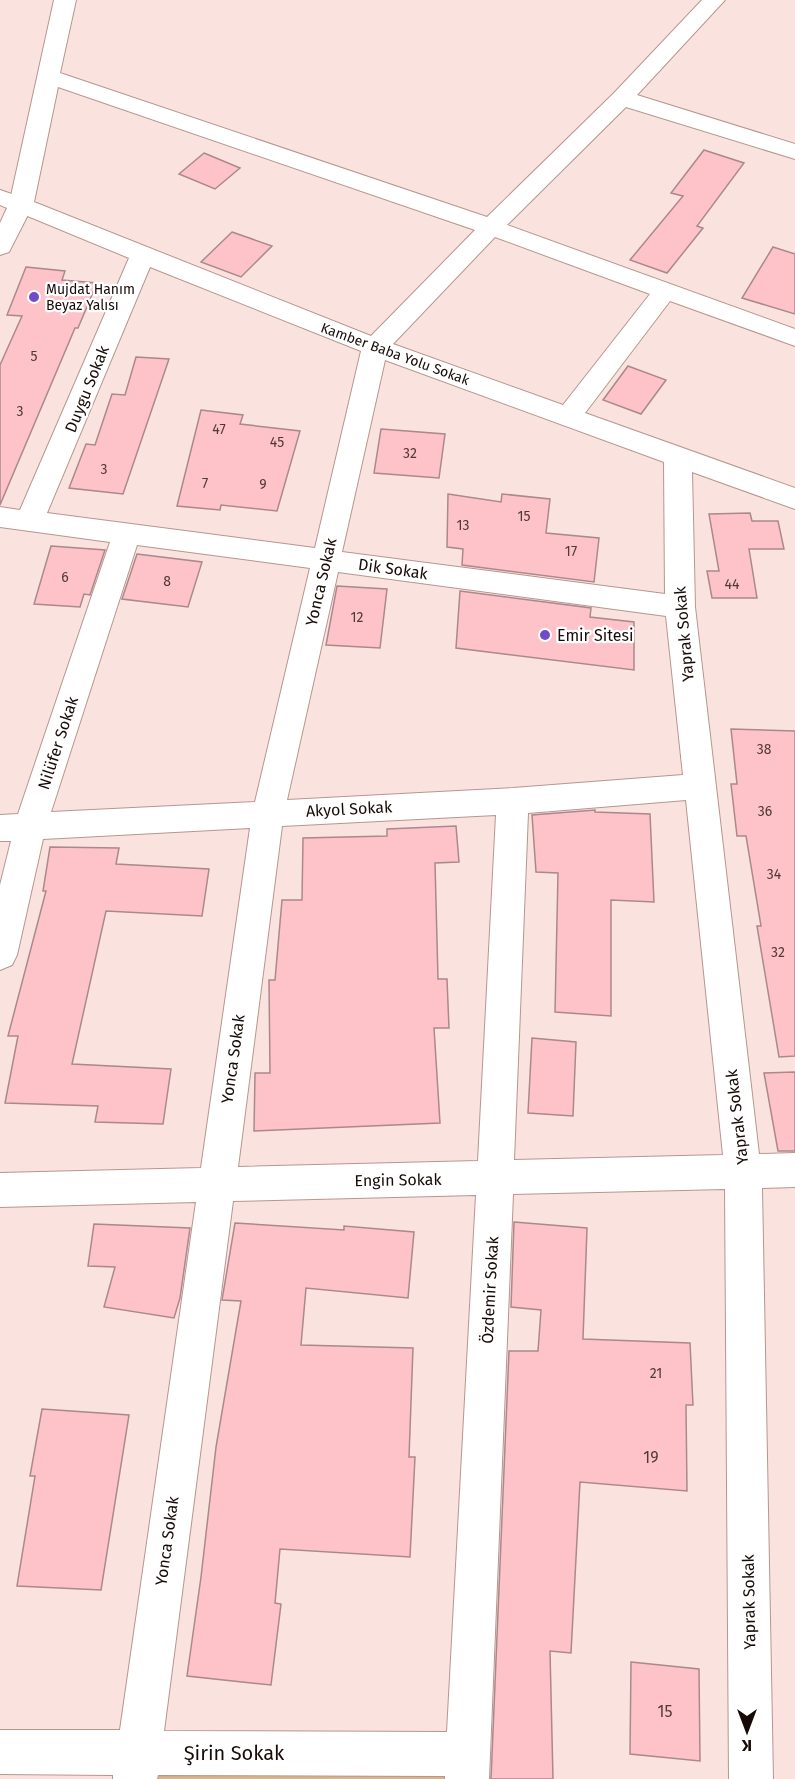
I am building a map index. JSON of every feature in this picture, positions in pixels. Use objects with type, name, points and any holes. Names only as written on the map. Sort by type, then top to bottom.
[{"type":"street","points":[[0,247],[10,201],[48,76],[65,0]]},
{"type":"street","points":[[375,347],[491,227],[622,98],[714,0]]},
{"type":"street","points":[[48,76],[491,227],[795,338]]},
{"type":"street","points":[[622,98],[795,153]]},
{"type":"street","name":"Kamber Baba Yolu Sokak","points":[[10,201],[142,256],[375,347],[795,499]]},
{"type":"street","name":"Duygu Sokak","points":[[30,520],[69,433],[142,256]]},
{"type":"street","points":[[568,417],[665,291]]},
{"type":"street","name":"Yonca Sokak","points":[[137,1766],[215,1185],[268,814],[375,347]]},
{"type":"street","name":"Yaprak Sokak","points":[[678,457],[680,607],[743,1172],[751,1779]]},
{"type":"street","name":"Dik Sokak","points":[[0,517],[680,607]]},
{"type":"street","name":"Nilüfer Sokak","points":[[0,955],[15,828],[127,533]]},
{"type":"street","name":"Akyol Sokak","points":[[15,828],[513,801],[699,786]]},
{"type":"street","name":"Özdemir Sokak","points":[[467,1767],[513,801]]},
{"type":"street","name":"Engin Sokak","points":[[0,1190],[795,1170]]},
{"type":"street","name":"Şirin Sokak","points":[[0,1752],[137,1766],[467,1767]]},
{"type":"shaded area","points":[[444,1761],[444,1779],[149,1779],[150,1765]]},
{"type":"building","points":[[704,150],[744,163],[697,226],[703,228],[667,273],[630,260],[683,196],[671,193]]},
{"type":"building","points":[[204,153],[240,168],[215,189],[179,174]]},
{"type":"building","points":[[232,232],[272,246],[241,277],[201,262]]},
{"type":"building","points":[[773,247],[795,254],[795,314],[742,298]]},
{"type":"building","points":[[26,267],[65,271],[62,280],[97,283],[78,328],[75,328],[0,505],[0,365],[22,316],[7,315]]},
{"type":"building","points":[[136,357],[169,359],[123,494],[69,488],[86,444],[95,445],[112,394],[125,395]]},
{"type":"building","points":[[628,366],[666,380],[641,414],[603,400]]},
{"type":"building","points":[[201,410],[243,415],[240,424],[300,431],[277,511],[221,505],[220,510],[177,506]]},
{"type":"building","points":[[381,429],[445,434],[439,478],[374,473]]},
{"type":"building","points":[[448,494],[501,502],[502,494],[550,499],[546,533],[599,538],[594,582],[462,565],[463,549],[447,547]]},
{"type":"building","points":[[750,513],[752,521],[778,521],[784,549],[749,549],[757,598],[712,598],[707,571],[719,571],[709,514]]},
{"type":"building","points":[[51,546],[105,550],[90,595],[84,594],[80,607],[34,604]]},
{"type":"building","points":[[137,554],[202,562],[188,607],[122,599]]},
{"type":"building","points":[[337,586],[387,589],[380,648],[326,645]]},
{"type":"building","name":"Emir Sitesi","points":[[460,591],[591,608],[590,617],[634,622],[634,670],[456,648]]},
{"type":"building","points":[[731,729],[795,731],[795,1056],[779,1057],[757,926],[761,926],[746,836],[737,836],[731,784],[737,784]]},
{"type":"building","points":[[595,810],[595,812],[650,814],[654,902],[611,900],[611,1016],[555,1012],[558,873],[536,872],[532,815]]},
{"type":"building","points":[[456,826],[459,862],[435,863],[438,979],[447,979],[449,1028],[434,1028],[440,1123],[254,1131],[255,1073],[270,1073],[269,980],[275,980],[282,900],[302,900],[303,838],[387,836],[387,829]]},
{"type":"building","points":[[50,847],[119,848],[116,864],[209,869],[202,916],[106,911],[72,1064],[171,1069],[163,1124],[95,1122],[98,1106],[5,1103],[18,1036],[8,1036],[46,891],[43,891]]},
{"type":"building","points":[[532,1038],[576,1042],[573,1116],[528,1113]]},
{"type":"building","points":[[795,1072],[795,1151],[778,1151],[764,1073]]},
{"type":"building","points":[[514,1222],[587,1228],[583,1339],[690,1343],[693,1405],[686,1405],[687,1491],[580,1482],[571,1653],[550,1651],[553,1779],[491,1779],[509,1351],[538,1351],[541,1310],[511,1307]]},
{"type":"building","points":[[235,1223],[344,1230],[344,1226],[414,1232],[408,1298],[306,1288],[301,1345],[413,1348],[409,1457],[415,1457],[410,1557],[280,1549],[275,1603],[281,1604],[271,1685],[187,1676],[216,1447],[241,1301],[222,1300]]},
{"type":"building","points":[[94,1224],[190,1228],[180,1298],[174,1318],[104,1307],[115,1267],[88,1266]]},
{"type":"building","points":[[42,1409],[129,1415],[101,1590],[17,1586],[35,1476],[30,1476]]},
{"type":"building","points":[[631,1662],[699,1669],[700,1761],[630,1754]]},
{"type":"place","name":"Mujdat Hanım Beyaz Yalısı","points":[[34,297]]},
{"type":"place","name":"Emir Sitesi","points":[[545,635]]}]
